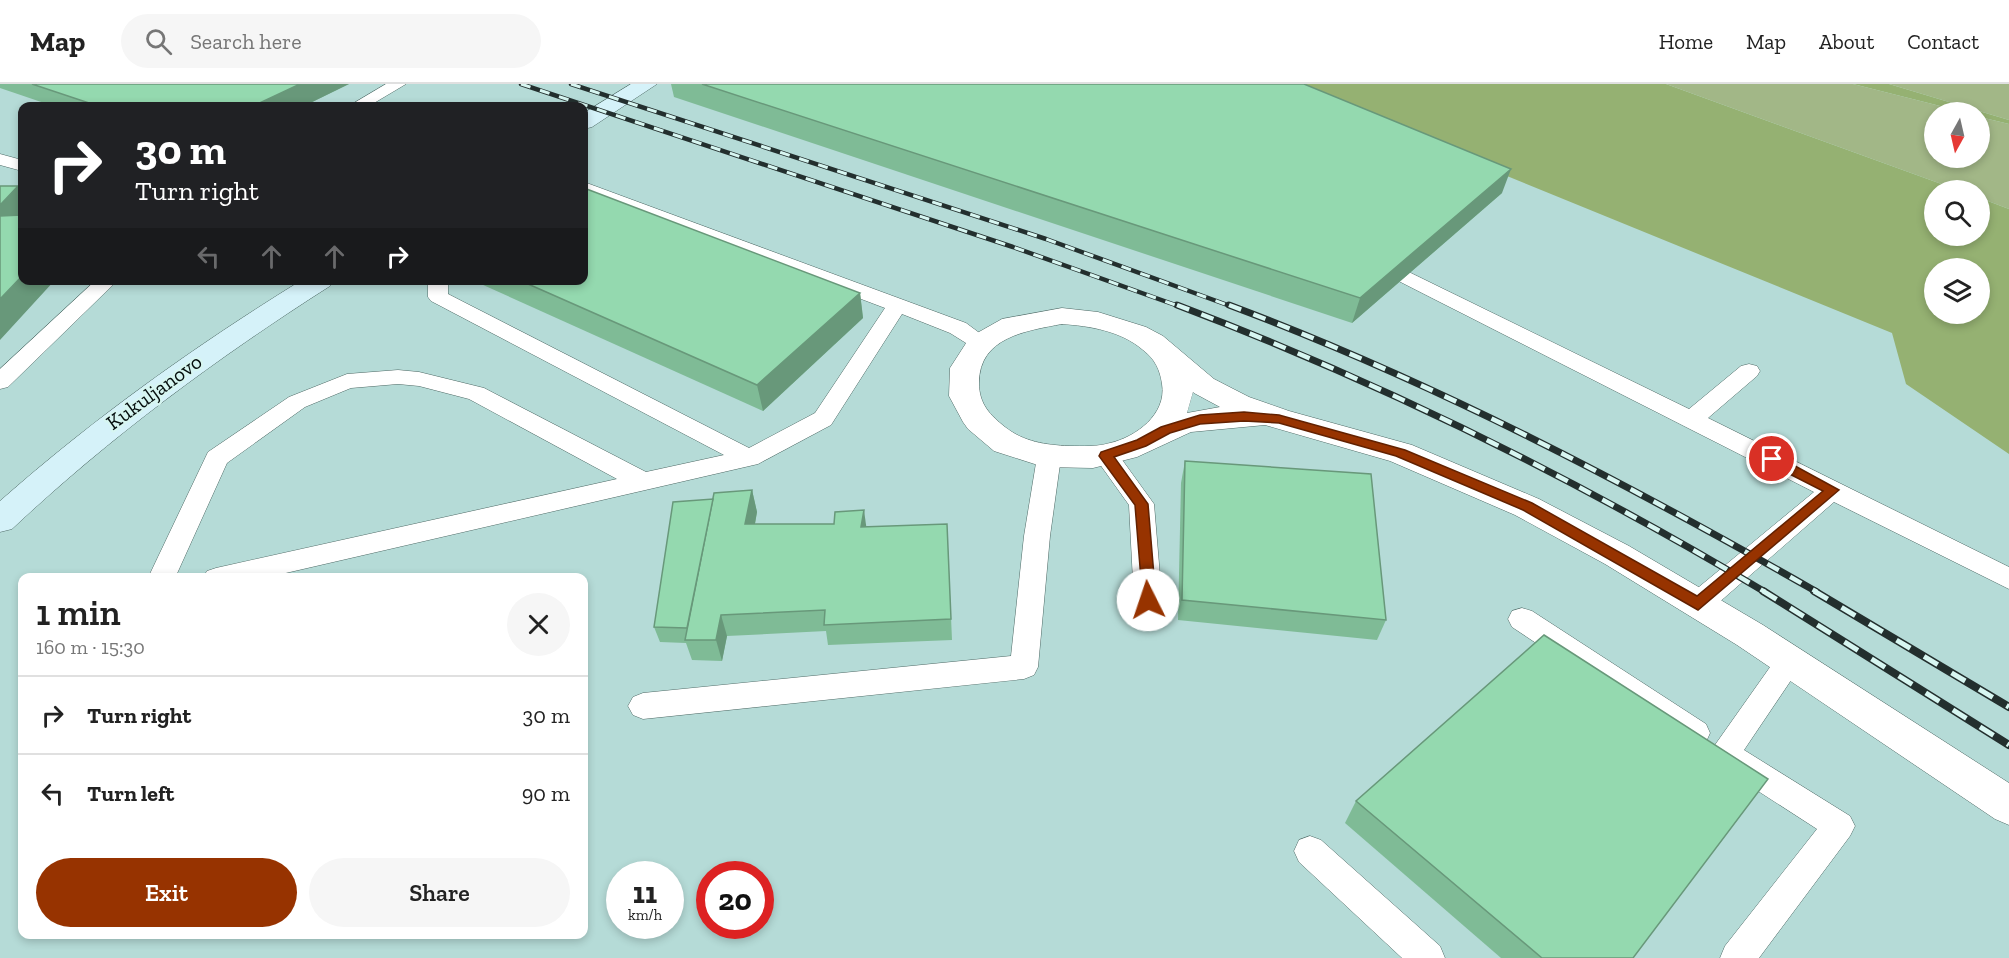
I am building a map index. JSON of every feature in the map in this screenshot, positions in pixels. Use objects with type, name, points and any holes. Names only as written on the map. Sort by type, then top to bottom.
[{"type":"main road","points":[[588,120],[646,84]]},
{"type":"main road","name":"Kukuljanovo","points":[[0,520],[102,431],[162,384],[268,312],[313,285]]},
{"type":"street","points":[[1279,419],[1244,416],[1200,419],[1165,430],[1142,443],[1106,456],[1049,457],[1008,444],[986,430],[971,414],[963,395],[962,376],[969,359],[982,343],[1001,331],[1024,322],[1049,317],[1075,317],[1102,320],[1126,328],[1148,340],[1164,355],[1221,397],[1279,419],[1401,453],[1527,507],[1698,604],[1790,661],[2009,807]]},
{"type":"street","points":[[1142,443],[1167,422],[1176,405],[1177,379],[1164,355]]},
{"type":"lane","points":[[364,102],[398,84]]},
{"type":"lane","points":[[0,159],[18,165]]},
{"type":"lane","points":[[588,189],[958,328],[982,343]]},
{"type":"lane","points":[[1357,253],[2009,579]]},
{"type":"lane","points":[[0,382],[103,285]]},
{"type":"lane","points":[[438,285],[438,297],[749,458]]},
{"type":"lane","points":[[238,573],[749,458],[823,419],[897,305]]},
{"type":"lane","points":[[1692,419],[1749,371]]},
{"type":"lane","points":[[163,573],[217,458],[297,402],[347,381],[398,376],[476,393],[642,481]]},
{"type":"lane","points":[[1106,456],[1141,504],[1148,600]]},
{"type":"lane","points":[[643,706],[1024,667],[1037,536],[1049,457]]},
{"type":"lane","points":[[1698,604],[1832,490]]},
{"type":"lane","points":[[1522,619],[1839,826],[1737,958]]},
{"type":"lane","points":[[1725,753],[1790,661]]},
{"type":"lane","points":[[1310,851],[1428,958]]},
{"type":"shaded area","points":[[0,84],[1327,84],[1924,313],[1924,324],[1952,324],[2009,346],[2009,958],[0,958]]},
{"type":"green space","points":[[1281,84],[1666,84],[1930,180],[1924,180],[1924,246],[1990,246],[1990,202],[2009,209],[2009,454],[1906,384],[1892,333]]},
{"type":"green space","points":[[1666,84],[1853,84],[1924,102],[1924,168],[1990,168],[1990,119],[2009,124],[2009,209],[1990,202],[1990,180],[1930,180]]},
{"type":"green space","points":[[1853,84],[1889,84],[1949,102],[1924,102]]},
{"type":"green space","points":[[1889,84],[2009,84],[2009,120],[1990,114],[1990,102],[1949,102]]},
{"type":"green space","points":[[1990,114],[2009,120],[2009,124],[1990,119]]},
{"type":"building","points":[[32,84],[300,84],[262,102],[86,102]]},
{"type":"building","points":[[702,84],[1304,84],[1511,169],[1360,298]]},
{"type":"building","points":[[0,186],[18,186],[0,205]]},
{"type":"building","points":[[588,190],[860,293],[757,385],[530,285],[588,285]]},
{"type":"building","points":[[18,215],[18,280],[0,299],[0,216]]},
{"type":"building","points":[[1185,461],[1371,474],[1386,620],[1182,600]]},
{"type":"building","points":[[752,490],[745,524],[834,524],[835,512],[864,510],[861,527],[947,524],[951,619],[824,625],[825,610],[721,615],[716,640],[685,640],[714,493]]},
{"type":"building","points":[[713,499],[687,628],[654,627],[673,502]]},
{"type":"building","points":[[1544,635],[1768,779],[1633,958],[1542,958],[1356,801]]},
{"type":"railway","points":[[521,84],[575,102]]},
{"type":"railway","points":[[571,84],[1046,239],[1233,307]]},
{"type":"railway","points":[[588,106],[1013,247],[1181,307]]},
{"type":"railway","points":[[1177,305],[1329,367],[1477,435],[1623,511],[1765,592]]},
{"type":"railway","points":[[1229,305],[1381,367],[1529,437],[1674,512],[1817,592]]},
{"type":"railway","points":[[1763,591],[2009,745]]},
{"type":"railway","points":[[1814,591],[2009,707]]},
{"type":"route","points":[[1148,600],[1141,504],[1106,456],[1142,443],[1165,430],[1200,419],[1244,416],[1279,419],[1401,453],[1527,507],[1617,555],[1698,604],[1832,490],[1772,459]]}]
